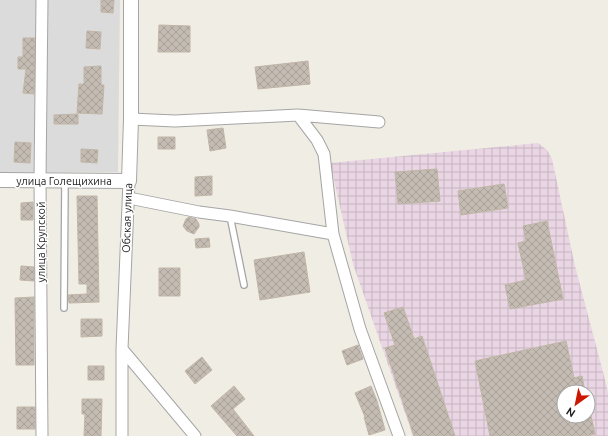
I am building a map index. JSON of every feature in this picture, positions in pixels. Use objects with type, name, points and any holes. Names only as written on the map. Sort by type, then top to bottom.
[{"type":"street","name":"улица Крупской","points":[[42,0],[40,180],[42,436]]},
{"type":"street","name":"Обская улица","points":[[122,436],[122,349],[131,119],[131,0]]},
{"type":"street","points":[[131,119],[175,121],[298,115],[379,122]]},
{"type":"street","points":[[298,115],[317,140],[324,154],[333,234],[360,329],[399,436]]},
{"type":"street","name":"улица Голещихина","points":[[0,180],[129,181]]},
{"type":"street","points":[[129,198],[199,212],[333,234]]},
{"type":"street","points":[[122,349],[196,436]]},
{"type":"lane","points":[[64,308],[65,180]]},
{"type":"lane","points":[[230,216],[244,285]]},
{"type":"shaded area","points":[[0,0],[120,0],[118,172],[0,172]]},
{"type":"shaded area","points":[[538,143],[547,150],[552,159],[575,266],[608,392],[608,436],[413,436],[353,264],[330,163]]},
{"type":"building","points":[[101,0],[114,0],[113,13],[101,12]]},
{"type":"building","points":[[159,25],[190,26],[190,52],[158,52]]},
{"type":"building","points":[[87,31],[101,32],[100,49],[86,48]]},
{"type":"building","points":[[23,38],[35,38],[34,94],[23,93],[26,69],[18,69],[18,57],[23,57]]},
{"type":"building","points":[[308,61],[310,84],[258,89],[255,67]]},
{"type":"building","points":[[101,66],[101,85],[104,85],[102,114],[77,113],[79,84],[84,84],[84,67]]},
{"type":"building","points":[[78,114],[78,124],[54,124],[54,115]]},
{"type":"building","points":[[223,128],[226,148],[210,151],[207,130]]},
{"type":"building","points":[[158,137],[175,137],[175,149],[158,149]]},
{"type":"building","points":[[15,142],[31,143],[30,163],[14,162]]},
{"type":"building","points":[[81,149],[98,150],[97,163],[81,162]]},
{"type":"building","points":[[437,169],[440,201],[398,204],[395,172]]},
{"type":"building","points":[[212,176],[212,195],[195,196],[195,177]]},
{"type":"building","points":[[504,184],[508,208],[461,215],[458,191]]},
{"type":"building","points":[[77,196],[97,196],[99,302],[69,303],[68,295],[87,294],[87,284],[79,284]]},
{"type":"building","points":[[33,202],[33,220],[21,220],[21,203]]},
{"type":"building","points":[[189,217],[196,219],[199,224],[199,227],[194,234],[187,231],[183,226],[186,219]]},
{"type":"building","points":[[547,221],[563,299],[510,309],[505,285],[526,280],[518,243],[526,241],[523,226]]},
{"type":"building","points":[[209,238],[210,247],[196,248],[195,239]]},
{"type":"building","points":[[304,252],[310,292],[260,300],[254,260]]},
{"type":"building","points":[[21,266],[34,267],[34,281],[20,280]]},
{"type":"building","points":[[159,268],[180,268],[180,296],[159,296]]},
{"type":"building","points":[[34,297],[34,365],[16,365],[15,298]]},
{"type":"building","points":[[403,307],[414,339],[422,336],[455,436],[414,436],[385,348],[395,345],[384,313]]},
{"type":"building","points":[[81,319],[102,319],[102,336],[81,337]]},
{"type":"building","points":[[566,341],[574,378],[582,376],[584,384],[556,384],[556,424],[593,424],[595,434],[586,436],[490,436],[475,361]]},
{"type":"building","points":[[358,345],[363,359],[347,365],[342,351]]},
{"type":"building","points":[[202,357],[212,370],[195,384],[185,371]]},
{"type":"building","points":[[88,366],[104,366],[104,380],[88,380]]},
{"type":"building","points":[[234,386],[245,399],[233,409],[254,436],[237,436],[211,406]]},
{"type":"building","points":[[371,386],[385,430],[369,435],[365,417],[355,393]]},
{"type":"building","points":[[82,399],[102,399],[101,436],[84,436],[85,414],[82,414]]},
{"type":"building","points":[[17,407],[35,407],[35,429],[17,429]]}]
